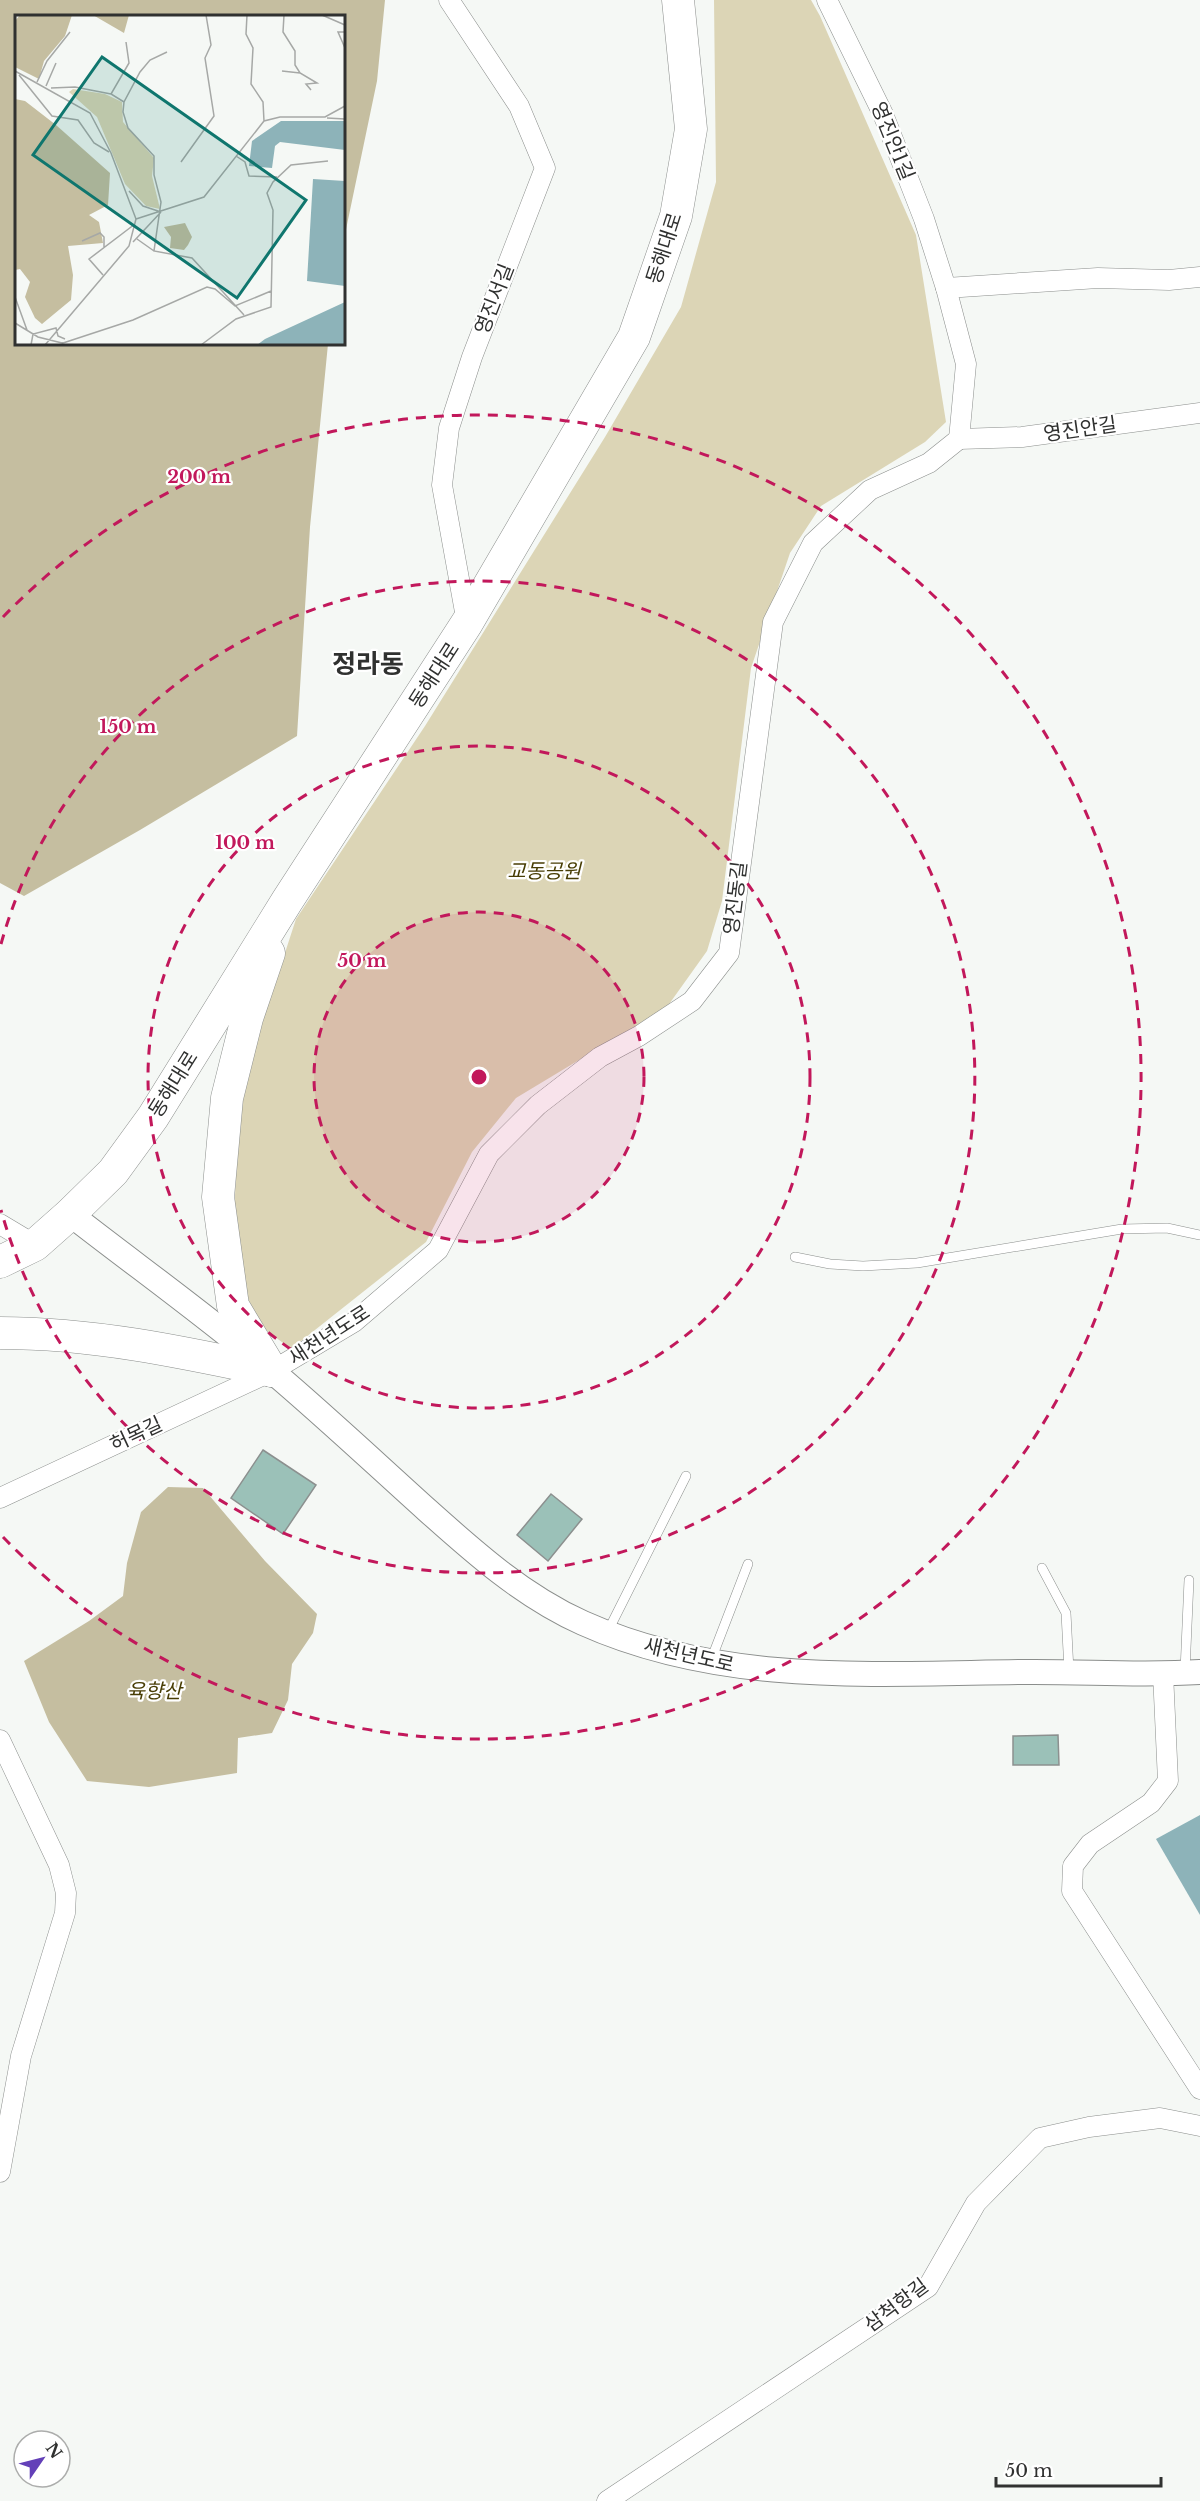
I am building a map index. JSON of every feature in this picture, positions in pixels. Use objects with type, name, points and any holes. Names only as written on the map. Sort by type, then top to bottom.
[{"type":"main road","name":"동해대로","points":[[0,1262],[35,1245],[70,1214],[112,1172],[153,1118],[287,901],[468,623],[634,337],[676,216],[691,129],[678,0]]},
{"type":"main road","points":[[272,1371],[233,1306],[218,1197],[227,1098],[247,1018],[287,901]]},
{"type":"main road","points":[[0,1333],[77,1336],[127,1342],[272,1371]]},
{"type":"street","name":"영진서길","points":[[449,0],[519,106],[545,168],[472,357],[449,428],[442,485],[468,623]]},
{"type":"street","name":"영진안1길","points":[[827,0],[883,114],[924,219],[946,288],[966,364],[959,438]]},
{"type":"street","points":[[946,288],[1098,278],[1169,280],[1200,277]]},
{"type":"street","name":"영진안길","points":[[959,438],[1022,437],[1200,413]]},
{"type":"street","name":"영진동길","points":[[489,1154],[538,1104],[600,1057],[639,1036],[692,1000],[729,953],[772,622],[813,543],[870,490],[929,463],[959,438]]},
{"type":"street","name":"새천년도로","points":[[272,1371],[354,1322],[438,1250],[489,1154]]},
{"type":"street","name":"새천년도로","points":[[70,1214],[272,1371],[467,1545],[505,1576],[555,1609],[607,1633],[645,1646],[710,1662],[773,1671],[820,1674],[1069,1671],[1183,1673]]},
{"type":"street","points":[[0,1224],[35,1245]]},
{"type":"street","name":"허목길","points":[[0,1498],[272,1371]]},
{"type":"street","points":[[1183,1673],[1168,1781],[1152,1803],[1090,1844],[1073,1866],[1072,1891],[1200,2089]]},
{"type":"street","points":[[0,1740],[59,1865],[66,1893],[65,1913],[21,2056],[0,2172]]},
{"type":"street","name":"삼척항길","points":[[607,2501],[928,2287],[976,2203],[1040,2138],[1089,2127],[1160,2118],[1200,2126]]},
{"type":"lane","points":[[795,1257],[830,1264],[862,1266],[917,1263],[1122,1229],[1167,1227],[1200,1235]]},
{"type":"lane","points":[[607,1633],[686,1476]]},
{"type":"lane","points":[[710,1662],[748,1564]]},
{"type":"lane","points":[[1042,1568],[1066,1613],[1069,1671]]},
{"type":"lane","points":[[1183,1673],[1189,1580]]},
{"type":"green space","points":[[0,0],[385,0],[377,81],[345,234],[345,15],[15,15],[15,345],[328,345],[310,527],[297,736],[24,896],[0,883]]},
{"type":"green space","name":"교동공원","points":[[714,0],[811,0],[820,16],[916,235],[946,422],[925,442],[821,506],[790,553],[751,668],[722,901],[707,951],[667,1007],[516,1098],[472,1152],[426,1242],[291,1349],[258,1324],[243,1285],[234,1221],[239,1094],[296,919],[425,726],[605,437],[681,307],[716,182]]},
{"type":"green space","name":"육향산","points":[[168,1487],[203,1488],[265,1561],[317,1614],[313,1633],[292,1664],[288,1700],[272,1733],[238,1738],[237,1773],[149,1787],[87,1781],[49,1722],[24,1661],[89,1621],[123,1596],[127,1563],[141,1512]]},
{"type":"water","points":[[1200,1815],[1200,1915],[1156,1839]]},
{"type":"building","points":[[263,1450],[316,1485],[283,1534],[231,1498]]},
{"type":"building","points":[[551,1494],[582,1519],[548,1561],[517,1535]]},
{"type":"building","points":[[1058,1735],[1059,1765],[1013,1765],[1013,1736]]},
{"type":"district","name":"정라동","points":[[368,664]]}]
